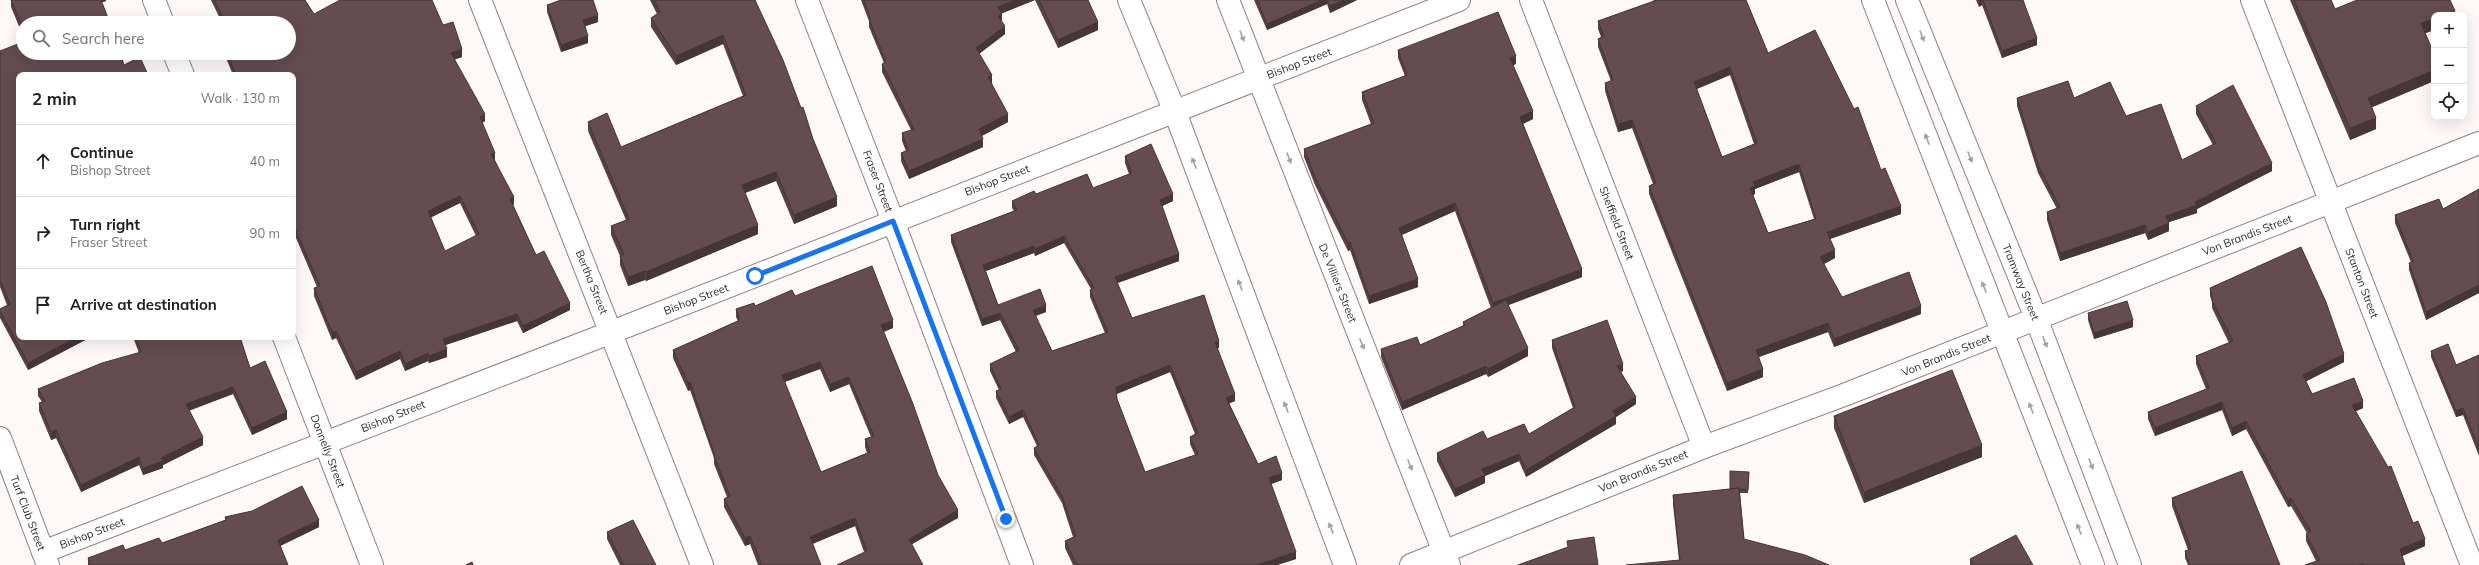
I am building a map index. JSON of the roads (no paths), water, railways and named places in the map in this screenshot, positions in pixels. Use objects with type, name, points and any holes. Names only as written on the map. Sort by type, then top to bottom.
[{"type":"street","points":[[154,0],[160,16]]},
{"type":"street","name":"Bertha Street","points":[[480,0],[612,332],[702,565]]},
{"type":"street","name":"Fraser Street","points":[[807,0],[893,221],[1022,565]]},
{"type":"street","points":[[1129,0],[1175,112],[1345,565]]},
{"type":"street","name":"De Villiers Street","points":[[1228,0],[1447,558]]},
{"type":"street","name":"Bishop Street","points":[[46,558],[325,443],[1459,0]]},
{"type":"street","name":"Sheffield Street","points":[[1531,0],[1704,447]]},
{"type":"street","points":[[1873,0],[2093,565]]},
{"type":"street","name":"Tramway Street","points":[[1907,0],[2036,318],[2130,565]]},
{"type":"street","name":"Stanton Street","points":[[2252,0],[2472,565]]},
{"type":"street","points":[[177,60],[182,72]]},
{"type":"street","points":[[1908,92],[1939,80]]},
{"type":"street","name":"Von Brandis Street","points":[[1412,565],[1447,558],[1704,447],[1844,395],[2479,143]]},
{"type":"street","name":"Donnelly Street","points":[[285,340],[372,565]]},
{"type":"street","name":"Turf Club Street","points":[[0,438],[46,558]]}]
